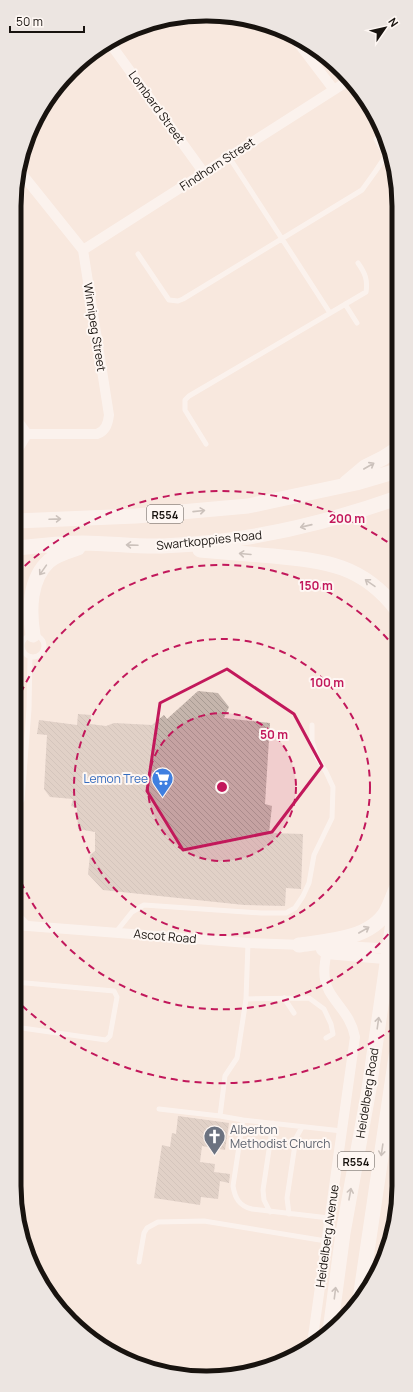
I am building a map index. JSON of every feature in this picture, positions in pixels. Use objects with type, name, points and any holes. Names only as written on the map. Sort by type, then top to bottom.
[{"type":"main road","points":[[342,486],[365,467],[392,452]]},
{"type":"main road","name":"R554","points":[[21,521],[136,516],[248,506],[342,486],[392,472]]},
{"type":"main road","name":"Swartkoppies Road","points":[[21,548],[83,543],[162,546],[255,537],[308,526],[392,500]]},
{"type":"main road","points":[[33,635],[31,613],[33,589],[37,578],[49,561],[77,548],[102,544]]},
{"type":"main road","points":[[162,546],[311,559],[333,564],[371,583],[387,597],[392,604]]},
{"type":"main road","points":[[299,945],[350,937],[361,933],[380,920],[386,912],[392,898]]},
{"type":"main road","name":"Heidelberg Road","points":[[331,1323],[343,1233],[392,954]]},
{"type":"main road","name":"Heidelberg Road","points":[[362,1288],[392,1083]]},
{"type":"street","name":"Lombard Street","points":[[113,47],[204,172]]},
{"type":"street","points":[[302,47],[334,90]]},
{"type":"street","name":"Findhorn Street","points":[[84,250],[345,83]]},
{"type":"street","points":[[24,176],[84,250]]},
{"type":"street","name":"Winnipeg Street","points":[[27,434],[97,434],[100,433],[108,423],[109,415],[84,250]]},
{"type":"street","points":[[21,426],[27,434],[21,444]]},
{"type":"street","name":"Ascot Road","points":[[21,925],[248,943],[314,946],[327,950],[392,954]]},
{"type":"street","name":"Heidelberg Avenue","points":[[313,1338],[355,1037],[351,1021],[329,991],[327,985],[324,973],[324,963],[327,950]]},
{"type":"lane","points":[[138,254],[169,300],[178,301],[362,190],[385,157],[376,139]]},
{"type":"lane","points":[[229,157],[330,313]]},
{"type":"lane","points":[[206,444],[185,410],[185,400],[189,396],[366,292],[366,275],[358,263]]},
{"type":"lane","points":[[345,304],[357,323]]},
{"type":"lane","points":[[33,635],[40,638],[44,648],[39,656],[35,658],[30,657],[22,651],[21,645],[26,637],[33,635]]},
{"type":"lane","points":[[21,802],[29,709],[30,657]]},
{"type":"lane","points":[[116,932],[132,912],[144,906],[261,913],[286,913],[295,908],[309,883],[314,855],[332,818],[333,787],[317,757],[312,741],[312,725]]},
{"type":"lane","points":[[21,917],[29,926]]},
{"type":"lane","points":[[220,1116],[225,1076],[237,1058],[246,1000],[248,943]]},
{"type":"lane","points":[[21,983],[114,991],[117,997],[110,1036],[106,1040],[21,1028]]},
{"type":"lane","points":[[284,998],[294,1013]]},
{"type":"lane","points":[[246,1000],[310,998],[324,1009],[331,1024],[333,1034],[326,1038]]},
{"type":"lane","points":[[159,1109],[342,1131]]},
{"type":"lane","points":[[243,1120],[233,1186],[236,1199],[245,1207],[270,1212],[329,1218]]},
{"type":"lane","points":[[270,1212],[264,1200],[263,1190],[273,1123]]},
{"type":"lane","points":[[289,1214],[287,1204],[288,1192],[296,1138],[302,1127]]},
{"type":"lane","points":[[138,1262],[144,1233],[147,1228],[158,1222],[204,1221],[326,1241]]},
{"type":"highlighted area","points":[[227,669],[294,714],[322,766],[272,832],[183,850],[147,791],[160,703]]},
{"type":"building","name":"Lemon Tree","points":[[198,691],[218,693],[229,707],[224,718],[270,723],[265,804],[272,806],[269,833],[303,834],[301,889],[286,888],[285,906],[244,905],[103,890],[88,874],[90,855],[95,851],[95,832],[78,829],[77,808],[71,806],[73,799],[50,797],[44,789],[47,735],[37,734],[39,720],[77,725],[78,714],[91,715],[90,724],[106,726],[114,723],[152,725],[164,715],[167,719]]},
{"type":"building","points":[[178,1116],[229,1123],[225,1150],[202,1146],[200,1162],[215,1164],[214,1172],[230,1174],[229,1183],[220,1181],[218,1199],[201,1197],[200,1205],[154,1198],[162,1145],[170,1147],[172,1133],[176,1134]]},
{"type":"place","name":"Lemon Tree","points":[[163,798]]},
{"type":"place","name":"Alberton Methodist Church","points":[[214,1156]]}]
